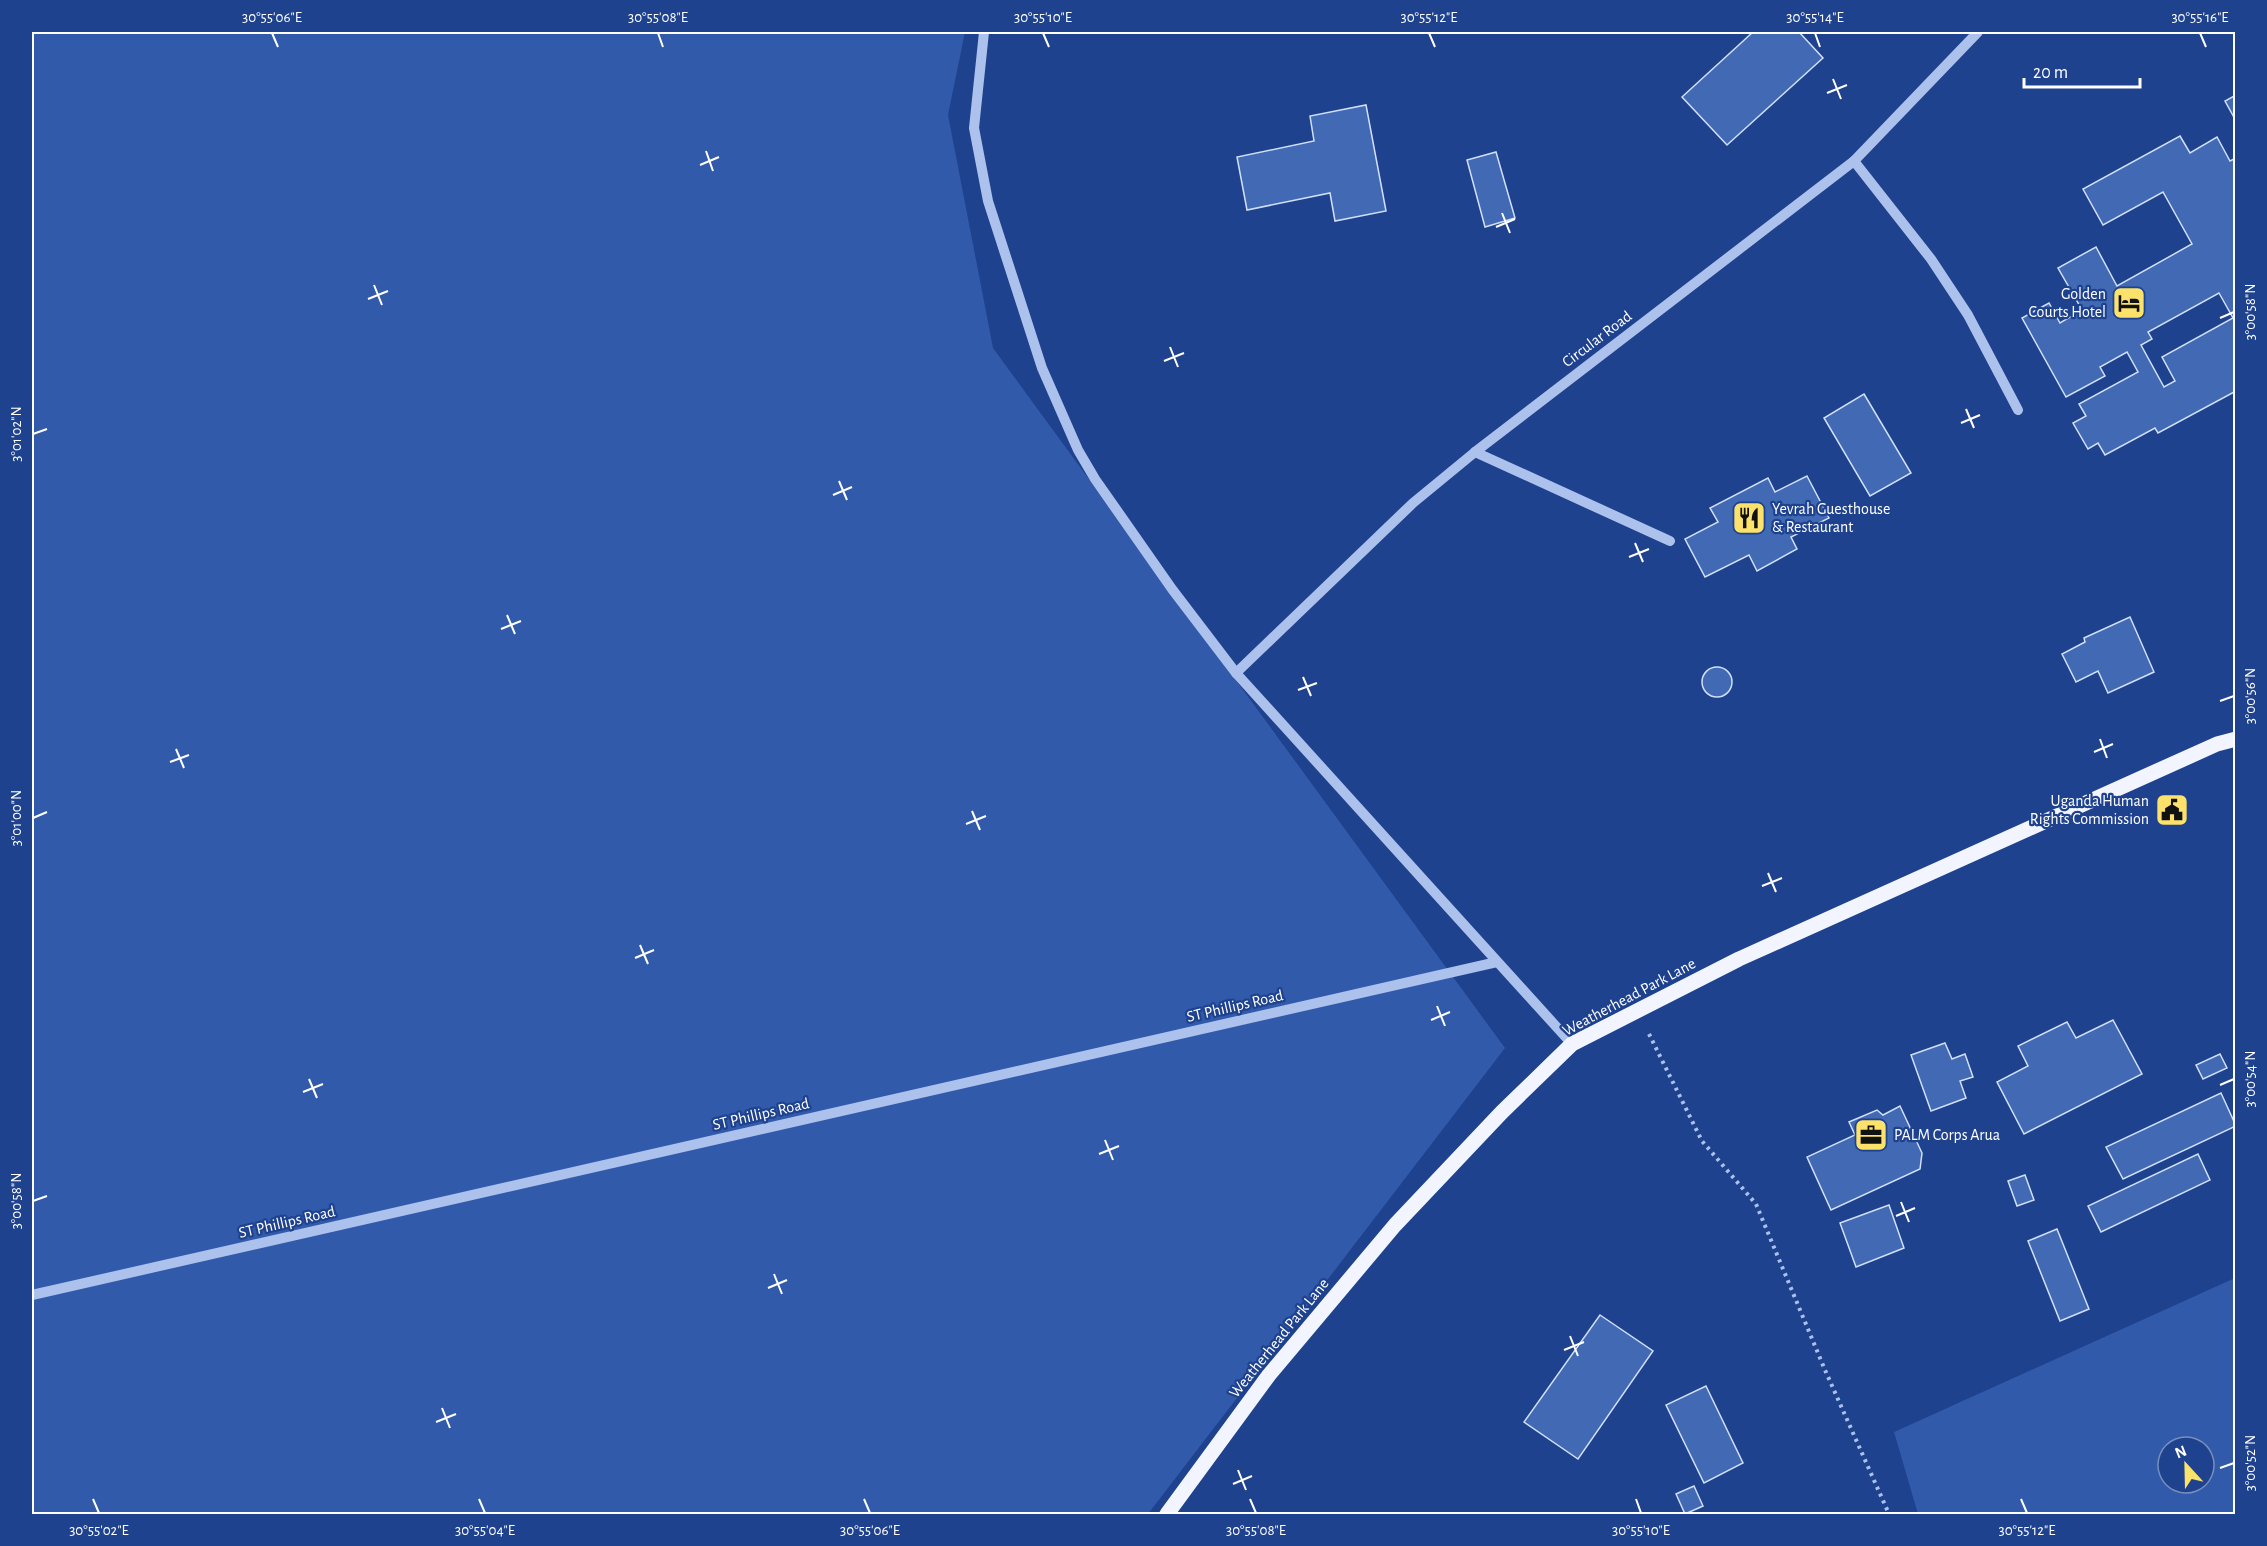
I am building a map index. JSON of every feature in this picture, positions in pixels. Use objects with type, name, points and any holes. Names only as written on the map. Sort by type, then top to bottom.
[{"type":"main road","name":"Weatherhead Park Lane","points":[[1167,1515],[1269,1375],[1395,1225],[1502,1112],[1572,1044],[1738,959],[2217,744],[2235,739]]},
{"type":"street","points":[[984,32],[974,128],[987,201],[1042,368],[1078,450],[1095,479],[1172,589],[1236,673],[1572,1044]]},
{"type":"street","name":"Circular Road","points":[[1236,673],[1413,503],[1475,452],[1854,161],[1978,32]]},
{"type":"street","points":[[1854,161],[1931,260],[1968,315],[2018,410]]},
{"type":"street","points":[[1475,452],[1670,541]]},
{"type":"street","name":"ST Phillips Road","points":[[32,1295],[1497,962]]},
{"type":"path","points":[[1638,1011],[1702,1141],[1756,1204],[1825,1370],[1889,1515]]},
{"type":"shaded area","points":[[32,32],[965,32],[948,115],[993,348],[1505,1048],[1148,1514],[32,1514]]},
{"type":"shaded area","points":[[2235,1278],[2235,1514],[1918,1514],[1894,1432]]},
{"type":"building","points":[[1753,32],[1799,32],[1823,58],[1727,145],[1682,97]]},
{"type":"building","points":[[2236,95],[2236,121],[2225,101]]},
{"type":"building","points":[[1366,105],[1386,211],[1335,221],[1330,193],[1247,210],[1237,157],[1314,141],[1310,116]]},
{"type":"building","points":[[2180,136],[2190,153],[2217,137],[2230,161],[2236,158],[2236,391],[2158,433],[2155,428],[2105,455],[2098,443],[2088,449],[2073,423],[2086,416],[2079,404],[2138,372],[2127,352],[2100,367],[2105,376],[2066,397],[2022,318],[2049,303],[2060,323],[2082,310],[2058,268],[2096,247],[2117,286],[2192,244],[2163,192],[2103,225],[2083,189]],"holes":[[[2219,293],[2233,318],[2162,357],[2175,381],[2164,387],[2141,345],[2152,339],[2148,332]]]},
{"type":"building","points":[[1496,152],[1515,218],[1485,227],[1467,160]]},
{"type":"building","points":[[1864,394],[1911,473],[1870,496],[1824,418]]},
{"type":"building","points":[[1807,476],[1829,518],[1791,537],[1797,549],[1757,571],[1749,555],[1705,577],[1685,539],[1718,522],[1710,508],[1768,478],[1775,492]]},
{"type":"building","points":[[2130,617],[2154,672],[2108,693],[2098,671],[2076,682],[2062,654],[2085,642],[2084,638]]},
{"type":"building","points":[[1717,667],[1728,671],[1732,682],[1728,693],[1717,697],[1706,693],[1702,682],[1706,671]]},
{"type":"building","points":[[2113,1020],[2142,1074],[2024,1134],[1997,1082],[2028,1066],[2018,1046],[2067,1022],[2076,1038]]},
{"type":"building","points":[[1945,1043],[1952,1059],[1965,1054],[1973,1077],[1960,1081],[1966,1098],[1931,1111],[1911,1055]]},
{"type":"building","points":[[2220,1054],[2227,1068],[2203,1079],[2196,1065]]},
{"type":"building","points":[[2221,1093],[2236,1126],[2123,1179],[2106,1147]]},
{"type":"building","points":[[1900,1106],[1922,1153],[1920,1169],[1831,1210],[1807,1157],[1855,1135],[1849,1122],[1877,1110],[1883,1115]]},
{"type":"building","points":[[2198,1154],[2210,1180],[2101,1232],[2088,1206]]},
{"type":"building","points":[[2025,1175],[2034,1200],[2017,1206],[2008,1181]]},
{"type":"building","points":[[1889,1205],[1904,1248],[1856,1267],[1840,1223]]},
{"type":"building","points":[[2057,1229],[2089,1309],[2060,1321],[2028,1241]]},
{"type":"building","points":[[1600,1315],[1653,1351],[1578,1459],[1524,1422]]},
{"type":"building","points":[[1706,1386],[1743,1463],[1704,1483],[1666,1405]]},
{"type":"building","points":[[1694,1486],[1703,1506],[1685,1514],[1676,1494]]},
{"type":"place","name":"Golden Courts Hotel","points":[[2129,303]]},
{"type":"place","name":"Yevrah Guesthouse & Restaurant","points":[[1749,518]]},
{"type":"place","name":"Uganda Human Rights Commission","points":[[2172,810]]},
{"type":"place","name":"PALM Corps Arua","points":[[1871,1135]]}]
